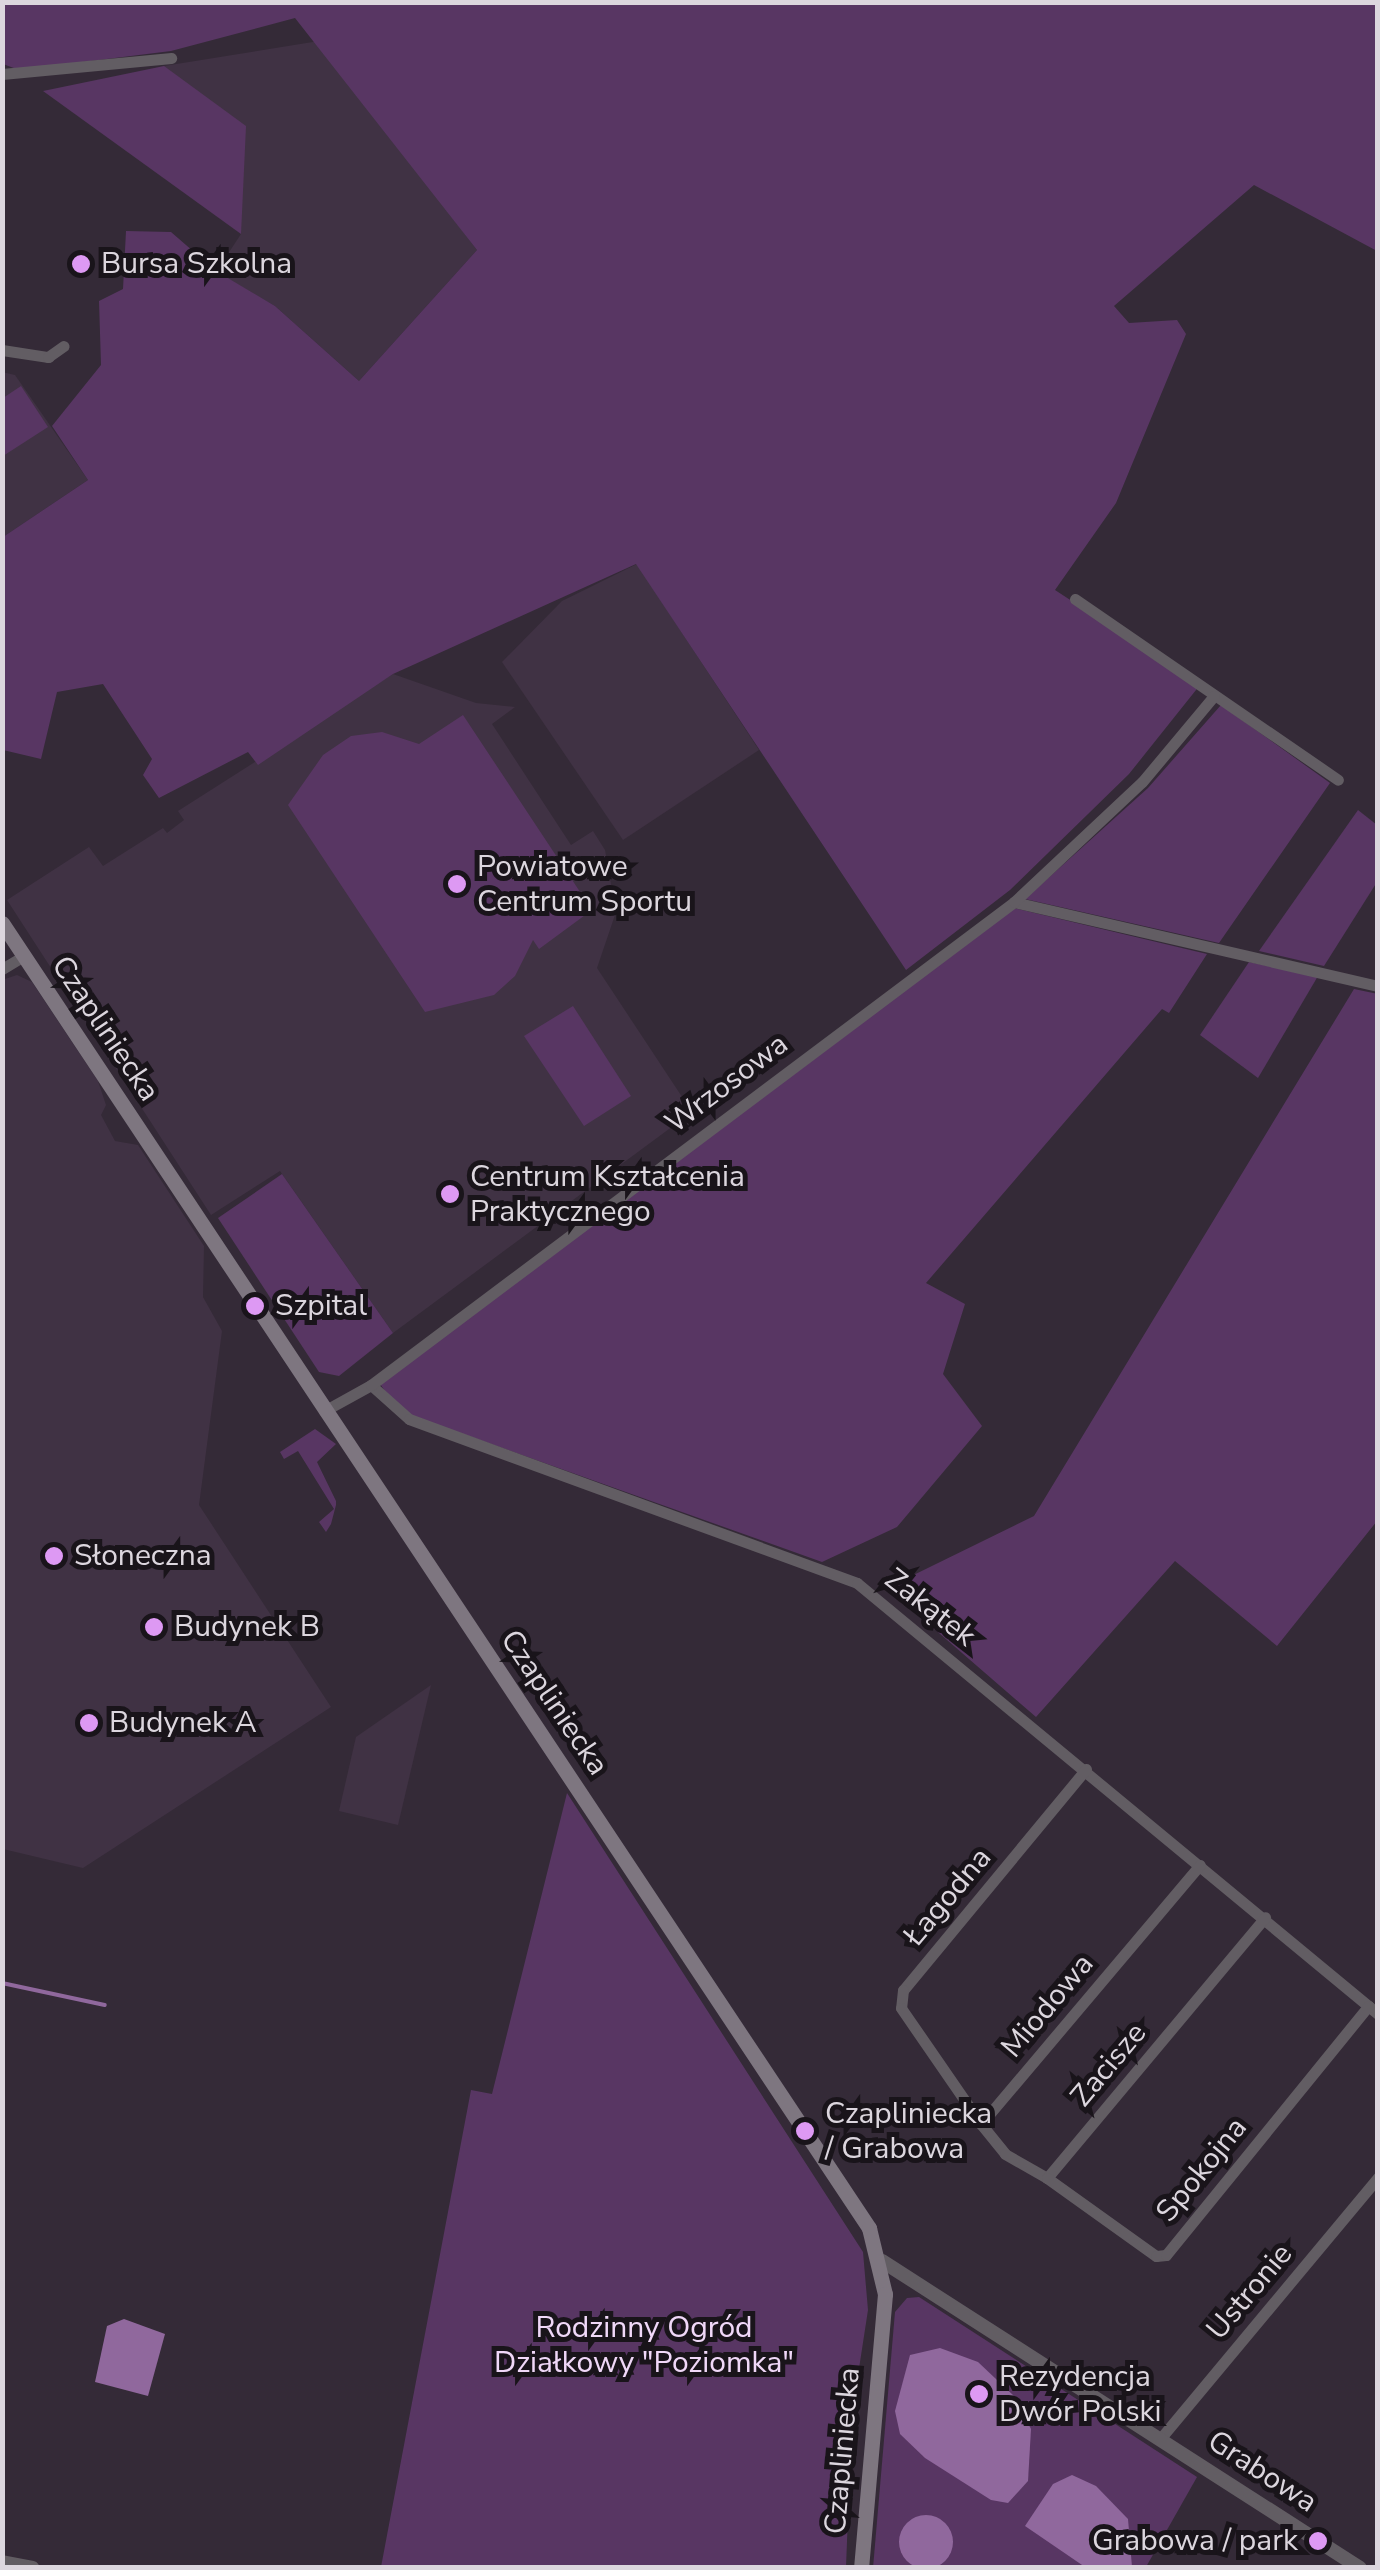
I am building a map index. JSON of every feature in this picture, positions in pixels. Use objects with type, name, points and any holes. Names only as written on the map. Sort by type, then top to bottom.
[{"type":"main road","name":"Czapliniecka","points":[[2,923],[862,2216],[882,2261],[884,2305],[861,2568]]},
{"type":"street","points":[[2,74],[171,58]]},
{"type":"street","points":[[2,350],[48,357],[64,346]]},
{"type":"street","points":[[1075,599],[1338,780]]},
{"type":"street","name":"Wrzosowa","points":[[324,1411],[371,1385],[1014,902],[1142,782],[1214,696]]},
{"type":"street","points":[[1014,902],[1378,986]]},
{"type":"street","points":[[2,969],[24,956]]},
{"type":"street","name":"Zakątek","points":[[371,1385],[409,1420],[857,1583],[1373,2010]]},
{"type":"street","name":"Łagodna","points":[[981,2124],[937,2067],[901,2008],[903,1990],[1086,1769]]},
{"type":"street","name":"Miodowa","points":[[981,2124],[1200,1864]]},
{"type":"street","name":"Zacisze","points":[[1047,2178],[1265,1918]]},
{"type":"street","name":"Spokojna","points":[[1047,2178],[1156,2256],[1166,2254],[1373,2010]]},
{"type":"street","points":[[981,2124],[1004,2154],[1047,2178]]},
{"type":"street","name":"Ustronie","points":[[1160,2439],[1378,2177]]},
{"type":"street","name":"Grabowa","points":[[882,2261],[1360,2568]]},
{"type":"street","points":[[2,2562],[32,2568]]},
{"type":"shaded area","points":[[319,41],[477,250],[359,381],[275,306],[216,272],[241,234],[164,66]]},
{"type":"shaded area","points":[[2,372],[15,375],[88,480],[3,537]]},
{"type":"shaded area","points":[[637,564],[759,750],[623,840],[502,662],[562,601]]},
{"type":"shaded area","points":[[393,674],[476,703],[515,707],[492,724],[571,845],[593,831],[605,850],[616,912],[597,968],[692,1112],[393,1333],[280,1171],[211,1215],[7,900],[89,847],[103,866],[163,828],[167,833],[184,820],[178,811]]},
{"type":"shaded area","points":[[17,975],[32,982],[98,1081],[106,1105],[101,1115],[115,1141],[138,1145],[204,1246],[203,1297],[222,1331],[199,1505],[331,1707],[83,1868],[3,1849],[2,980]]},
{"type":"shaded area","points":[[431,1685],[398,1825],[339,1811],[356,1737]]},
{"type":"shaded area","points":[[124,2319],[165,2334],[148,2396],[95,2382],[107,2326]]},
{"type":"shaded area","points":[[940,2348],[978,2362],[1014,2396],[1031,2429],[1028,2481],[1008,2503],[991,2500],[925,2458],[900,2434],[895,2411],[910,2355]]},
{"type":"shaded area","points":[[1072,2475],[1096,2486],[1128,2519],[1132,2567],[1085,2567],[1025,2526],[1053,2484]]},
{"type":"shaded area","points":[[926,2515],[945,2523],[953,2542],[945,2561],[926,2569],[907,2561],[899,2542],[907,2523]]},
{"type":"green space","points":[[3,3],[1377,3],[1377,251],[1254,185],[1114,306],[1129,323],[1177,320],[1186,334],[1116,503],[1055,590],[1200,685],[1129,774],[1010,890],[906,970],[636,564],[393,674],[258,765],[248,752],[159,798],[143,775],[152,759],[103,684],[57,692],[41,759],[3,750],[3,537],[88,480],[52,426],[101,365],[99,301],[123,289],[126,231],[171,232],[216,271],[275,306],[359,381],[477,250],[295,18],[171,51],[19,70],[3,64]]},
{"type":"green space","points":[[164,66],[246,126],[241,234],[43,91]]},
{"type":"green space","points":[[21,386],[48,427],[3,456],[3,398]]},
{"type":"green space","points":[[1221,705],[1330,783],[1219,943],[1025,899],[1148,788]]},
{"type":"green space","name":"Powiatowe Centrum Sportu","points":[[463,715],[592,910],[539,949],[533,940],[515,976],[494,995],[425,1012],[288,805],[323,755],[351,736],[382,732],[419,744]]},
{"type":"green space","points":[[1358,810],[1377,825],[1377,882],[1324,966],[1259,951]]},
{"type":"green space","points":[[1014,908],[1207,954],[1169,1013],[1162,1009],[926,1283],[965,1304],[943,1374],[982,1426],[897,1527],[822,1562],[413,1416],[393,1402],[380,1384]]},
{"type":"green space","points":[[1249,962],[1318,976],[1258,1078],[1200,1035]]},
{"type":"green space","points":[[1354,989],[1378,994],[1377,1521],[1277,1646],[1175,1561],[1036,1717],[887,1588],[1034,1516]]},
{"type":"green space","points":[[573,1006],[631,1096],[584,1126],[524,1036]]},
{"type":"green space","points":[[282,1174],[393,1333],[339,1376],[319,1372],[218,1218]]},
{"type":"green space","points":[[315,1429],[336,1444],[317,1462],[336,1501],[331,1524],[326,1532],[319,1522],[334,1509],[298,1451],[284,1459],[280,1452]]},
{"type":"green space","name":"Rodzinny Ogród Działkowy \"Poziomka\"","points":[[567,1793],[863,2252],[868,2310],[852,2414],[846,2567],[381,2567],[471,2090],[492,2094]]},
{"type":"green space","name":"Rezydencja Dwór Polski","points":[[919,2297],[1197,2477],[1146,2567],[873,2568],[895,2312],[907,2298]]},
{"type":"waterway","points":[[2,1983],[105,2005]]},
{"type":"place","name":"Bursa Szkolna","points":[[81,264]]},
{"type":"place","name":"Powiatowe Centrum Sportu","points":[[457,884]]},
{"type":"place","name":"Centrum Kształcenia Praktycznego","points":[[450,1194]]},
{"type":"place","name":"Szpital","points":[[255,1306]]},
{"type":"place","name":"Słoneczna","points":[[54,1556]]},
{"type":"place","name":"Budynek B","points":[[154,1627]]},
{"type":"place","name":"Budynek A","points":[[89,1723]]},
{"type":"place","name":"Czapliniecka / Grabowa","points":[[805,2131]]},
{"type":"place","name":"Rezydencja Dwór Polski","points":[[979,2394]]},
{"type":"place","name":"Grabowa / park","points":[[1318,2541]]}]
